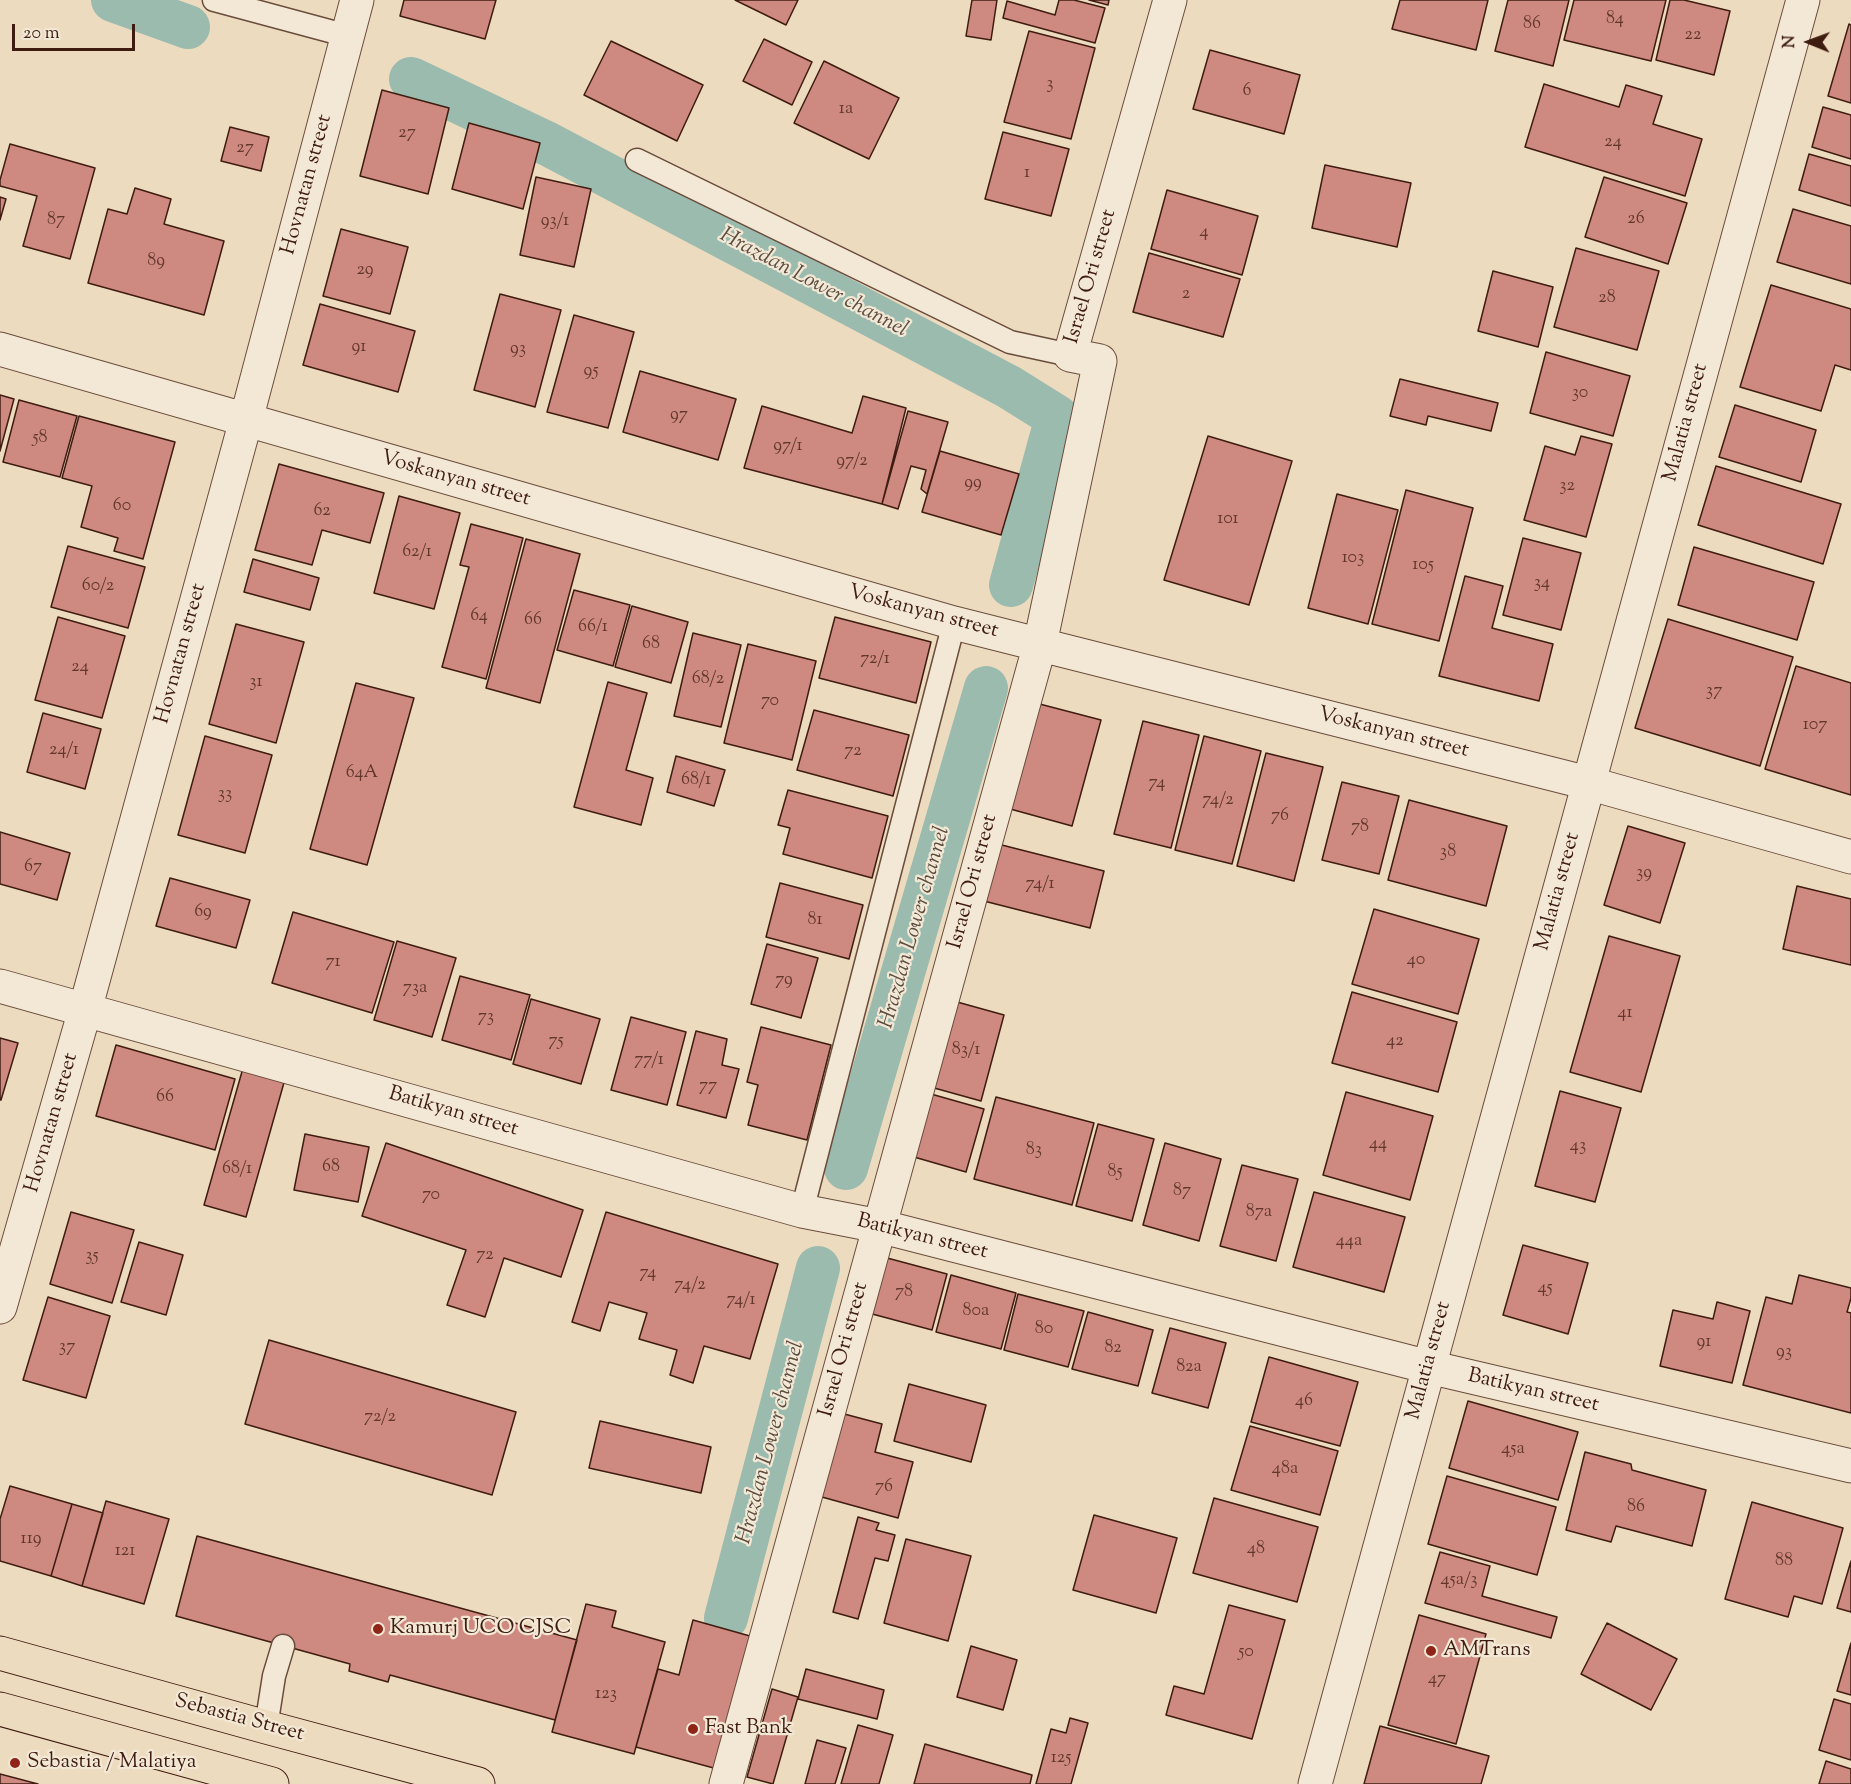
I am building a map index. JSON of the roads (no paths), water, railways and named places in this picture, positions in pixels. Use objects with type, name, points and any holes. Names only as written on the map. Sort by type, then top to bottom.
[{"type":"main road","name":"Sebastia Street","points":[[0,1653],[478,1784]]},
{"type":"main road","points":[[0,1709],[272,1784]]},
{"type":"street","name":"Hovnatan street","points":[[0,1307],[86,1010],[357,0]]},
{"type":"street","name":"Israel Ori street","points":[[726,1784],[1040,644],[1100,361],[1070,355],[1170,0]]},
{"type":"street","name":"Malatia street","points":[[1315,1784],[1803,0]]},
{"type":"street","name":"Voskanyan street","points":[[0,349],[954,623],[1588,783],[1851,857]]},
{"type":"street","name":"Batikyan street","points":[[0,986],[802,1211],[879,1226],[1429,1367],[1851,1466]]},
{"type":"lane","points":[[214,0],[348,36]]},
{"type":"lane","points":[[637,160],[1010,342],[1070,355]]},
{"type":"lane","points":[[802,1211],[954,623]]},
{"type":"lane","points":[[266,1727],[274,1676],[283,1646]]},
{"type":"waterway","name":"Hrazdan Lower channel","points":[[113,0],[188,27]]},
{"type":"waterway","name":"Hrazdan Lower channel","points":[[411,79],[548,144],[1009,387],[1057,417],[1011,585]]},
{"type":"waterway","name":"Hrazdan Lower channel","points":[[846,1168],[986,688]]},
{"type":"waterway","name":"Hrazdan Lower channel","points":[[726,1618],[818,1268]]},
{"type":"place","name":"Kamurj UCO CJSC","points":[[378,1629]]},
{"type":"place","name":"AMTrans","points":[[1431,1651]]},
{"type":"place","name":"Fast Bank","points":[[693,1729]]},
{"type":"place","name":"Sebastia / Malatiya","points":[[15,1763]]}]
